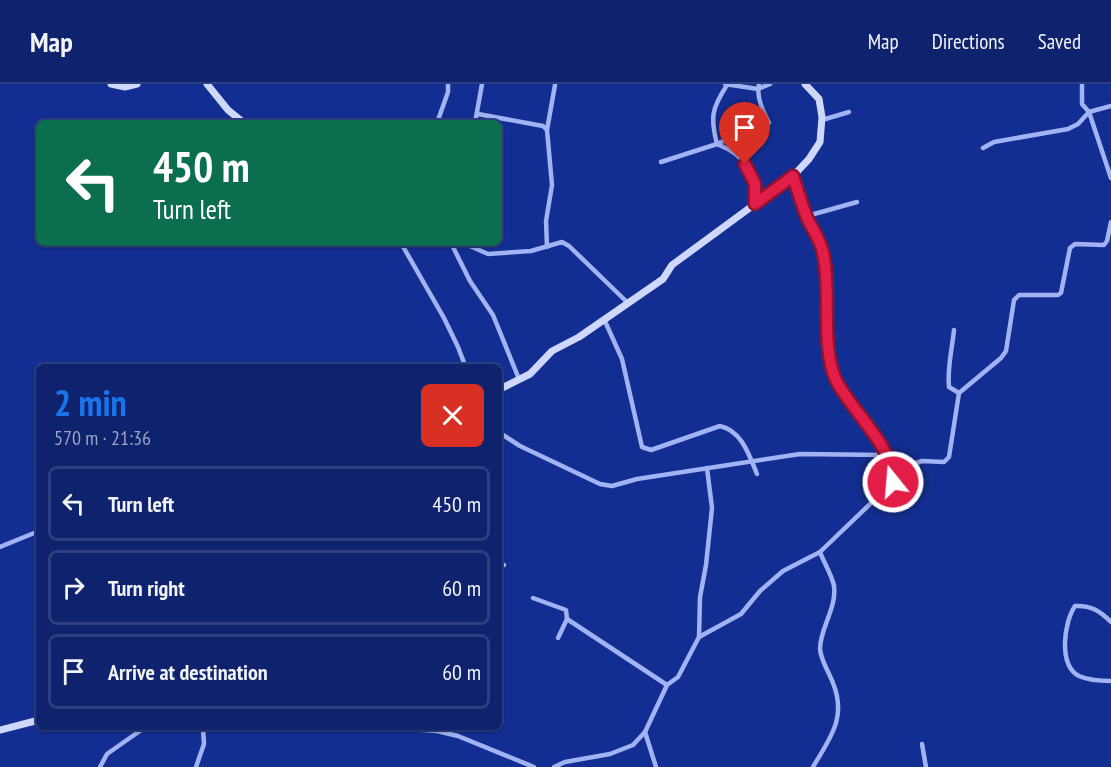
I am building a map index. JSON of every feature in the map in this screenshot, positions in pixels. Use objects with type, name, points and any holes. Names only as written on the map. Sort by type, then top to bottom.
[{"type":"street","points":[[111,84],[125,87],[137,84]]},
{"type":"street","points":[[207,84],[228,110],[240,120]]},
{"type":"street","points":[[438,120],[448,92],[448,84]]},
{"type":"street","points":[[476,120],[482,84]]},
{"type":"street","points":[[717,144],[711,122],[716,102],[726,84],[758,87],[770,84]]},
{"type":"street","points":[[502,388],[530,374],[552,351],[579,337],[663,279],[672,265],[793,176],[809,159],[820,142],[822,120],[819,99],[805,84]]},
{"type":"street","points":[[1082,84],[1082,104],[1089,112],[1111,178]]},
{"type":"street","points":[[547,247],[546,221],[552,185],[547,130],[555,85]]},
{"type":"street","points":[[758,87],[762,111],[769,123]]},
{"type":"street","points":[[983,148],[994,142],[1068,129],[1078,124],[1089,112],[1111,106]]},
{"type":"street","points":[[822,120],[849,112]]},
{"type":"street","points":[[478,114],[543,126],[547,130]]},
{"type":"street","points":[[661,162],[717,144],[745,131]]},
{"type":"street","points":[[717,144],[730,149],[750,171],[755,184],[755,204]]},
{"type":"street","points":[[699,637],[741,614],[760,591],[783,571],[820,552],[893,482],[893,471],[878,438],[836,379],[829,351],[827,280],[823,250],[807,216],[793,176]]},
{"type":"street","points":[[807,216],[857,202]]},
{"type":"street","points":[[893,471],[922,461],[944,462],[949,457],[958,393],[1001,358],[1005,351],[1014,300],[1019,295],[1058,295],[1061,293],[1070,248],[1075,244],[1104,245],[1111,222]]},
{"type":"street","points":[[470,246],[488,254],[531,250],[562,242],[569,246],[628,303]]},
{"type":"street","points":[[403,246],[444,318],[465,364]]},
{"type":"street","points":[[453,246],[470,280],[493,315],[519,379]]},
{"type":"street","points":[[604,319],[622,359],[642,447],[651,450],[720,426],[730,428],[737,434],[757,474]]},
{"type":"street","points":[[954,330],[947,369],[949,387],[958,393]]},
{"type":"street","points":[[502,434],[520,446],[600,484],[612,486],[637,479],[800,454],[885,455]]},
{"type":"street","points":[[554,767],[564,762],[610,754],[633,745],[645,732],[667,685],[678,677],[699,637],[700,597],[712,508],[707,468]]},
{"type":"street","points":[[0,547],[36,532]]},
{"type":"street","points":[[813,767],[836,728],[840,716],[834,685],[820,648],[833,601],[834,586],[820,552]]},
{"type":"street","points":[[533,598],[566,610],[567,619],[558,638]]},
{"type":"street","points":[[1111,622],[1099,611],[1075,606],[1067,619],[1065,634],[1066,656],[1073,671],[1085,678],[1111,681]]},
{"type":"street","points":[[567,619],[667,685]]},
{"type":"street","points":[[0,730],[36,721]]},
{"type":"street","points":[[100,767],[107,754],[141,730]]},
{"type":"street","points":[[196,767],[204,744],[203,730]]},
{"type":"street","points":[[424,730],[458,736],[534,767]]},
{"type":"street","points":[[645,732],[657,767]]},
{"type":"street","points":[[922,744],[926,767]]},
{"type":"route","points":[[745,164],[755,184],[755,204],[793,176],[808,220],[823,250],[827,280],[829,351],[836,379],[878,438],[893,472],[893,482]]}]
